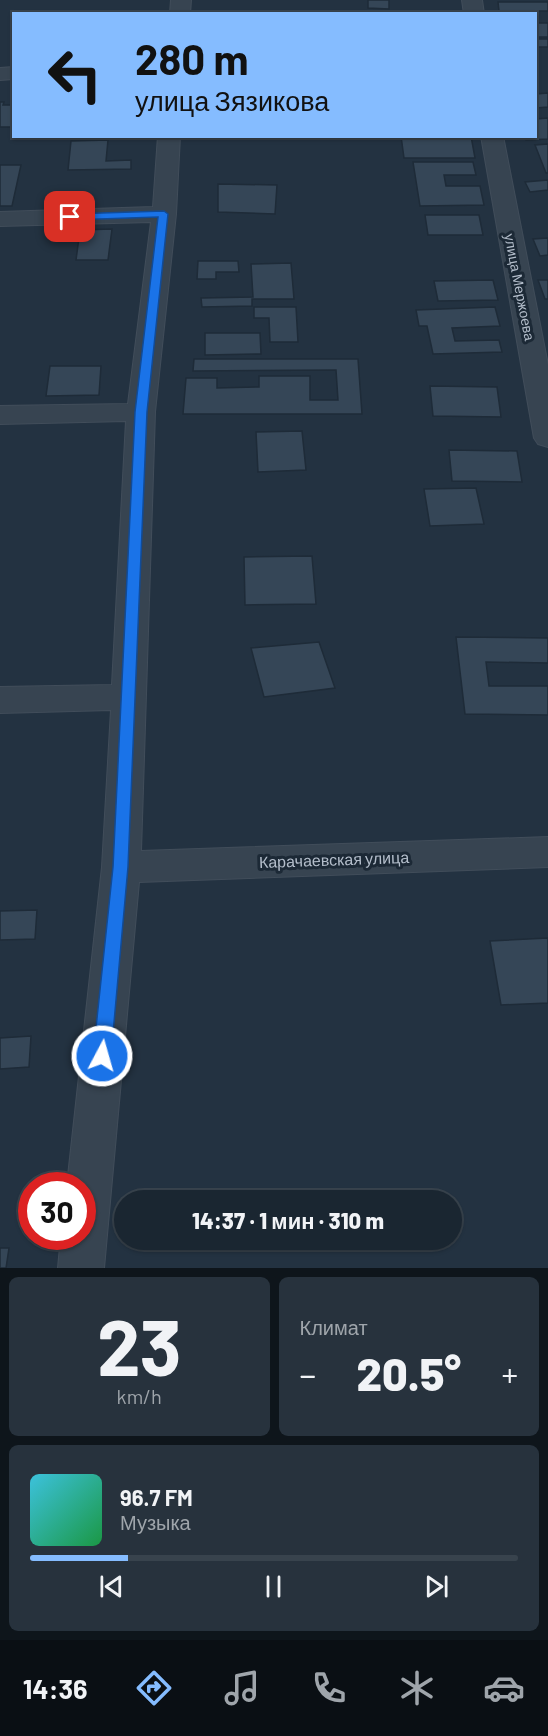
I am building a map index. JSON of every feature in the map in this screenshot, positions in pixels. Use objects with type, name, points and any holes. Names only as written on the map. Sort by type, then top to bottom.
[{"type":"street","points":[[81,1268],[121,867],[141,412],[164,214],[169,138]]},
{"type":"street","name":"улица Мержоева","points":[[492,138],[548,438]]},
{"type":"street","points":[[0,219],[164,214]]},
{"type":"street","points":[[0,415],[141,412]]},
{"type":"street","points":[[0,700],[128,697]]},
{"type":"street","name":"Карачаевская улица","points":[[121,867],[548,852]]},
{"type":"building","points":[[368,0],[389,0],[389,9],[368,8]]},
{"type":"building","points":[[498,2],[548,2],[548,11],[499,11]]},
{"type":"building","points":[[537,23],[548,23],[548,37],[537,37]]},
{"type":"building","points":[[537,39],[548,39],[548,47],[537,47]]},
{"type":"building","points":[[548,93],[548,107],[537,108],[537,94]]},
{"type":"building","points":[[0,102],[4,102],[3,105],[12,105],[12,127],[0,127]]},
{"type":"building","points":[[548,118],[548,139],[526,140],[525,138],[537,138],[537,119]]},
{"type":"building","points":[[401,138],[471,138],[475,158],[404,158]]},
{"type":"building","points":[[108,140],[106,161],[131,160],[131,169],[68,170],[71,141]]},
{"type":"building","points":[[548,144],[548,173],[546,173],[535,145]]},
{"type":"building","points":[[413,162],[473,162],[476,175],[444,175],[446,186],[480,186],[484,205],[420,206]]},
{"type":"building","points":[[0,165],[21,165],[12,206],[0,206]]},
{"type":"building","points":[[548,180],[548,190],[530,192],[525,182]]},
{"type":"building","points":[[218,184],[277,185],[275,214],[218,212]]},
{"type":"building","points":[[425,215],[479,215],[483,235],[428,235]]},
{"type":"building","points":[[112,229],[108,260],[76,260],[80,230]]},
{"type":"building","points":[[548,238],[548,255],[540,256],[533,239]]},
{"type":"building","points":[[198,261],[238,261],[239,272],[216,272],[216,279],[197,279]]},
{"type":"building","points":[[291,263],[294,299],[252,299],[252,306],[202,307],[201,298],[253,297],[251,264]]},
{"type":"building","points":[[493,280],[498,300],[438,301],[434,281]]},
{"type":"building","points":[[538,280],[548,280],[548,299],[545,299]]},
{"type":"building","points":[[254,307],[296,307],[298,342],[270,342],[269,318],[254,318]]},
{"type":"building","points":[[495,307],[500,326],[452,328],[455,341],[499,340],[502,352],[433,354],[427,326],[419,326],[416,310]]},
{"type":"building","points":[[205,333],[260,333],[261,354],[205,355]]},
{"type":"building","points":[[194,359],[358,359],[362,414],[183,414],[186,378],[217,378],[217,388],[259,387],[259,376],[310,376],[310,400],[338,400],[336,370],[193,371]]},
{"type":"building","points":[[50,366],[101,366],[99,395],[46,396]]},
{"type":"building","points":[[430,386],[497,387],[501,417],[433,416]]},
{"type":"building","points":[[302,431],[306,470],[258,472],[256,432]]},
{"type":"building","points":[[449,450],[517,451],[522,482],[452,481]]},
{"type":"building","points":[[476,488],[484,524],[430,526],[424,489]]},
{"type":"building","points":[[312,556],[316,604],[245,605],[244,557]]},
{"type":"building","points":[[456,637],[548,638],[548,663],[486,662],[489,686],[548,686],[548,715],[465,714]]},
{"type":"building","points":[[319,642],[335,688],[264,697],[251,648]]},
{"type":"building","points":[[37,910],[35,939],[0,940],[0,911]]},
{"type":"building","points":[[548,938],[548,1003],[501,1005],[490,941]]},
{"type":"building","points":[[31,1036],[29,1067],[0,1069],[0,1038]]},
{"type":"building","points":[[0,1248],[9,1248],[6,1268],[0,1268]]},
{"type":"route","points":[[70,217],[164,214],[141,412],[121,867],[102,1056]]}]
